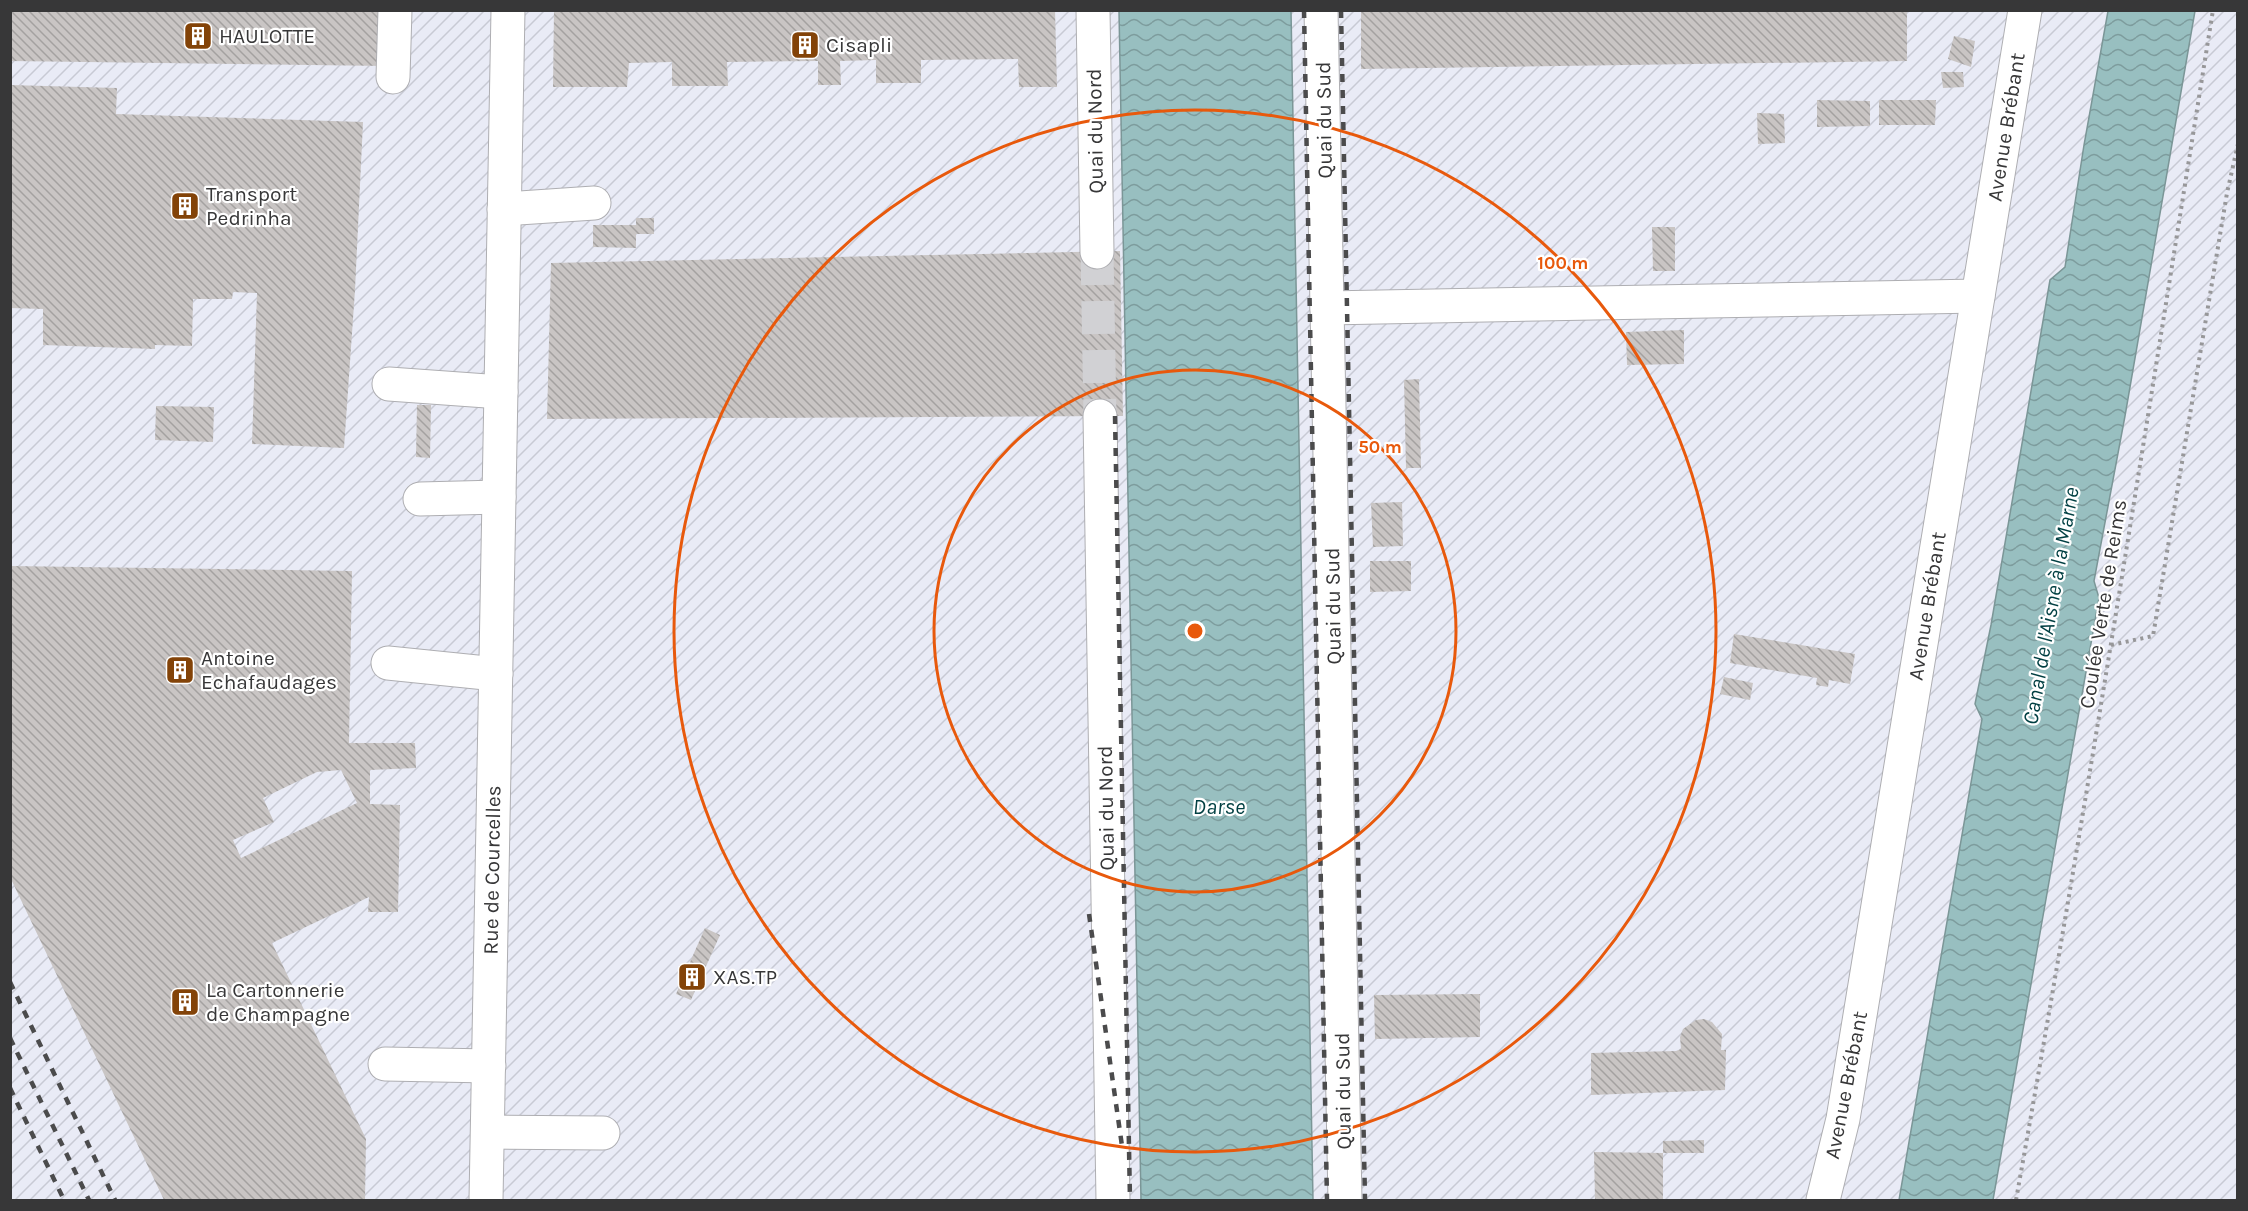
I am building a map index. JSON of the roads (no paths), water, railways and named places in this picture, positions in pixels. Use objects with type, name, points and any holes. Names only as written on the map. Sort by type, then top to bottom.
[{"type":"street","points":[[393,76],[395,10]]},
{"type":"street","name":"Rue de Courcelles","points":[[486,1200],[508,10]]},
{"type":"street","name":"Quai du Nord","points":[[1093,10],[1097,252]]},
{"type":"street","name":"Quai du Sud","points":[[1321,10],[1345,1200]]},
{"type":"street","name":"Avenue Brébant","points":[[1823,1200],[1843,1119],[2025,10]]},
{"type":"street","points":[[504,209],[594,203]]},
{"type":"street","points":[[1327,308],[1978,296]]},
{"type":"street","points":[[389,384],[501,392]]},
{"type":"street","name":"Quai du Nord","points":[[1100,416],[1113,1200]]},
{"type":"street","points":[[420,499],[499,497]]},
{"type":"street","points":[[388,663],[496,674]]},
{"type":"street","points":[[385,1064],[489,1066]]},
{"type":"street","points":[[488,1132],[603,1133]]},
{"type":"water","name":"Darse","points":[[1119,11],[1291,11],[1313,1200],[1141,1200]]},
{"type":"water","name":"Canal de l'Aisne à la Marne","points":[[2108,11],[2195,11],[2094,581],[2099,598],[1993,1200],[1899,1200],[1982,719],[1975,704],[1991,625],[2050,280],[2065,267]]},
{"type":"tunnel","points":[[1097,252],[1100,416]]},
{"type":"railway","points":[[1304,10],[1327,1200]]},
{"type":"railway","points":[[1341,10],[1365,1200]]},
{"type":"railway","points":[[1115,416],[1130,1200]]},
{"type":"railway","points":[[1089,914],[1122,1146]]},
{"type":"railway","points":[[10,982],[115,1200]]},
{"type":"railway","points":[[10,1038],[89,1200]]},
{"type":"railway","points":[[10,1088],[64,1200]]},
{"type":"place","name":"HAULOTTE","points":[[198,36]]},
{"type":"place","name":"Cisapli","points":[[805,45]]},
{"type":"place","name":"Transport Pedrinha","points":[[185,206]]},
{"type":"place","name":"Antoine Echafaudages","points":[[180,670]]},
{"type":"place","name":"XAS.TP","points":[[692,977]]},
{"type":"place","name":"La Cartonnerie de Champagne","points":[[185,1002]]}]
